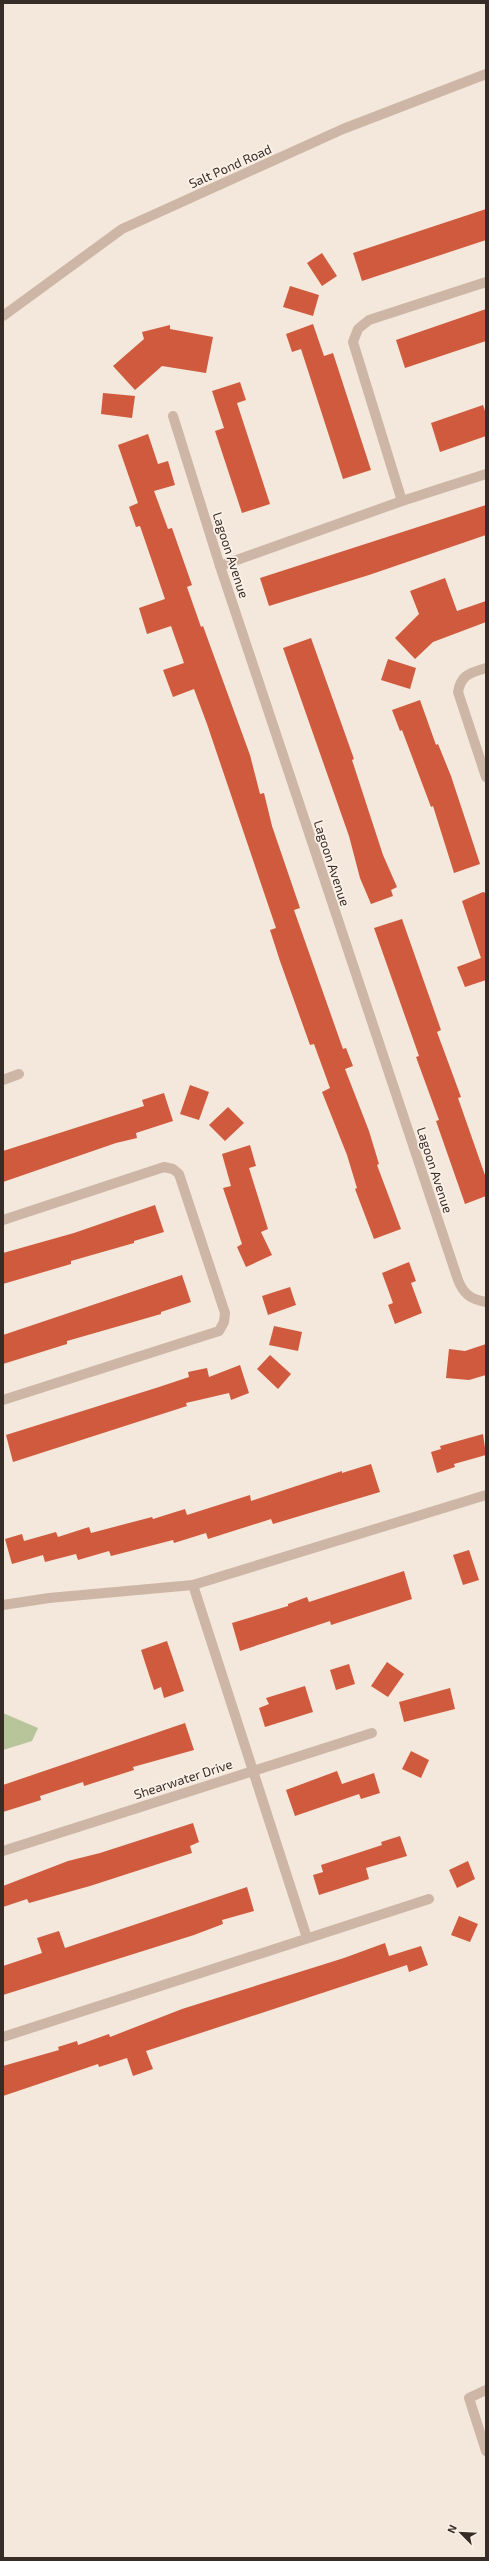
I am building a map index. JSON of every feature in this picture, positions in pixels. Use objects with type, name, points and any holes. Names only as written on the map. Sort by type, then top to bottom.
[{"type":"street","name":"Salt Pond Road","points":[[3,316],[122,229],[343,129],[486,74]]},
{"type":"street","points":[[402,501],[353,342],[358,329],[370,320],[486,282]]},
{"type":"street","name":"Lagoon Avenue","points":[[173,416],[220,566],[458,1280],[463,1291],[471,1299],[486,1302]]},
{"type":"street","points":[[220,566],[402,501],[486,474]]},
{"type":"street","points":[[486,668],[466,674],[460,681],[458,692],[486,777]]},
{"type":"street","points":[[3,1080],[19,1074]]},
{"type":"street","points":[[3,1220],[164,1167],[173,1169],[179,1174],[226,1313],[224,1322],[219,1331],[3,1400]]},
{"type":"street","points":[[3,1605],[49,1598],[193,1585],[486,1495]]},
{"type":"street","points":[[193,1585],[308,1938]]},
{"type":"street","name":"Shearwater Drive","points":[[3,1850],[372,1733]]},
{"type":"street","points":[[3,2037],[429,1899]]},
{"type":"street","points":[[486,2390],[469,2398],[486,2451]]},
{"type":"green space","points":[[3,1713],[38,1728],[32,1741],[3,1750]]},
{"type":"building","points":[[486,209],[486,240],[362,281],[353,253]]},
{"type":"building","points":[[322,253],[337,276],[322,286],[307,263]]},
{"type":"building","points":[[290,286],[319,295],[313,316],[283,307]]},
{"type":"building","points":[[486,309],[486,341],[405,368],[396,340]]},
{"type":"building","points":[[313,324],[324,356],[333,353],[371,470],[343,479],[301,349],[292,352],[286,334]]},
{"type":"building","points":[[170,325],[170,329],[213,337],[206,373],[162,366],[135,390],[113,366],[144,339],[142,332]]},
{"type":"building","points":[[240,382],[246,400],[237,403],[270,504],[242,513],[215,431],[224,428],[212,391]]},
{"type":"building","points":[[103,393],[135,396],[132,418],[101,414]]},
{"type":"building","points":[[483,405],[486,414],[486,436],[440,452],[431,423]]},
{"type":"building","points":[[148,434],[158,464],[168,461],[175,485],[154,491],[168,529],[172,528],[192,585],[187,587],[201,627],[203,626],[250,755],[260,794],[264,793],[272,826],[300,908],[294,910],[343,1049],[346,1048],[353,1066],[345,1069],[369,1131],[379,1164],[377,1165],[401,1229],[374,1239],[355,1189],[357,1188],[347,1155],[322,1092],[330,1088],[314,1044],[310,1045],[280,961],[270,930],[276,928],[207,724],[194,689],[173,697],[163,670],[184,663],[171,626],[147,634],[139,608],[165,599],[140,526],[136,527],[129,507],[138,503],[118,445]]},
{"type":"building","points":[[486,505],[486,535],[369,575],[269,606],[260,578]]},
{"type":"building","points":[[445,578],[457,611],[486,601],[486,622],[433,642],[415,659],[395,638],[419,614],[410,591]]},
{"type":"building","points":[[311,638],[354,759],[352,760],[383,855],[397,887],[391,890],[393,896],[371,904],[360,878],[349,836],[283,648]]},
{"type":"building","points":[[388,659],[416,668],[410,689],[381,680]]},
{"type":"building","points":[[420,700],[436,745],[438,744],[451,776],[480,864],[454,873],[433,806],[431,807],[402,730],[400,731],[392,710]]},
{"type":"building","points":[[483,892],[486,893],[486,980],[465,987],[457,967],[481,958],[462,901]]},
{"type":"building","points":[[402,919],[441,1030],[437,1032],[461,1097],[458,1098],[486,1178],[486,1196],[465,1204],[436,1121],[439,1120],[416,1057],[419,1056],[374,928]]},
{"type":"building","points":[[190,1085],[209,1092],[199,1120],[180,1114]]},
{"type":"building","points":[[164,1093],[173,1121],[136,1133],[137,1138],[116,1143],[3,1182],[3,1151],[144,1106],[142,1100]]},
{"type":"building","points":[[228,1107],[244,1123],[225,1141],[209,1125]]},
{"type":"building","points":[[250,1145],[256,1166],[249,1168],[268,1229],[261,1232],[272,1255],[246,1267],[237,1247],[242,1244],[223,1188],[231,1186],[222,1154]]},
{"type":"building","points":[[155,1205],[164,1232],[134,1241],[134,1243],[71,1261],[71,1264],[3,1284],[3,1253],[74,1233]]},
{"type":"building","points":[[409,1262],[416,1281],[411,1283],[422,1313],[395,1324],[388,1305],[393,1303],[382,1273]]},
{"type":"building","points":[[182,1275],[191,1302],[161,1312],[161,1314],[67,1341],[67,1344],[3,1364],[3,1335]]},
{"type":"building","points":[[290,1287],[296,1305],[268,1315],[262,1296]]},
{"type":"building","points":[[274,1326],[302,1332],[298,1351],[269,1345]]},
{"type":"building","points":[[486,1344],[486,1375],[469,1380],[446,1378],[449,1349],[465,1351]]},
{"type":"building","points":[[270,1355],[291,1374],[278,1389],[257,1369]]},
{"type":"building","points":[[240,1365],[249,1393],[231,1400],[229,1393],[186,1403],[187,1406],[13,1462],[6,1435],[189,1377],[188,1372],[207,1368],[209,1377]]},
{"type":"building","points":[[483,1434],[486,1455],[454,1464],[455,1467],[437,1473],[431,1452],[441,1449],[440,1446]]},
{"type":"building","points":[[371,1464],[380,1492],[273,1524],[271,1519],[208,1539],[206,1533],[174,1543],[173,1540],[111,1556],[109,1551],[78,1560],[76,1554],[45,1562],[43,1555],[12,1564],[5,1539],[22,1534],[24,1541],[56,1532],[58,1537],[89,1527],[91,1533],[152,1517],[153,1519],[185,1509],[187,1515],[250,1495],[251,1501],[342,1471],[342,1473]]},
{"type":"building","points":[[469,1550],[479,1580],[463,1585],[453,1555]]},
{"type":"building","points":[[404,1571],[412,1599],[331,1625],[330,1621],[240,1651],[232,1623],[288,1606],[288,1604],[307,1597],[309,1602]]},
{"type":"building","points":[[167,1641],[184,1691],[164,1698],[161,1687],[154,1690],[141,1650]]},
{"type":"building","points":[[387,1662],[404,1674],[388,1697],[371,1686]]},
{"type":"building","points":[[349,1664],[355,1684],[336,1690],[330,1670]]},
{"type":"building","points":[[305,1686],[313,1712],[265,1727],[259,1708],[269,1704],[266,1698]]},
{"type":"building","points":[[450,1688],[455,1709],[404,1722],[399,1702]]},
{"type":"building","points":[[185,1723],[194,1750],[133,1767],[134,1770],[84,1786],[83,1782],[40,1796],[41,1800],[3,1812],[3,1785]]},
{"type":"building","points":[[411,1751],[429,1760],[421,1778],[402,1769]]},
{"type":"building","points":[[337,1771],[342,1784],[374,1773],[380,1793],[361,1799],[359,1794],[295,1816],[286,1790]]},
{"type":"building","points":[[193,1823],[199,1842],[190,1846],[192,1853],[90,1886],[29,1903],[27,1899],[3,1907],[3,1886],[68,1861],[100,1853]]},
{"type":"building","points":[[400,1836],[407,1856],[366,1868],[369,1879],[319,1895],[313,1875],[323,1872],[321,1865],[382,1845],[381,1842]]},
{"type":"building","points":[[468,1861],[475,1879],[457,1888],[449,1870]]},
{"type":"building","points":[[247,1887],[254,1911],[222,1920],[223,1924],[194,1935],[3,1995],[3,1966],[42,1953],[37,1938],[59,1931],[65,1948]]},
{"type":"building","points":[[459,1916],[478,1924],[470,1942],[451,1935]]},
{"type":"building","points":[[385,1943],[389,1956],[421,1946],[428,1965],[409,1972],[407,1965],[146,2051],[153,2069],[133,2076],[127,2058],[99,2067],[98,2064],[3,2096],[3,2066],[59,2050],[58,2047],[77,2041],[78,2045],[109,2034],[110,2037],[182,2009],[344,1958]]}]
